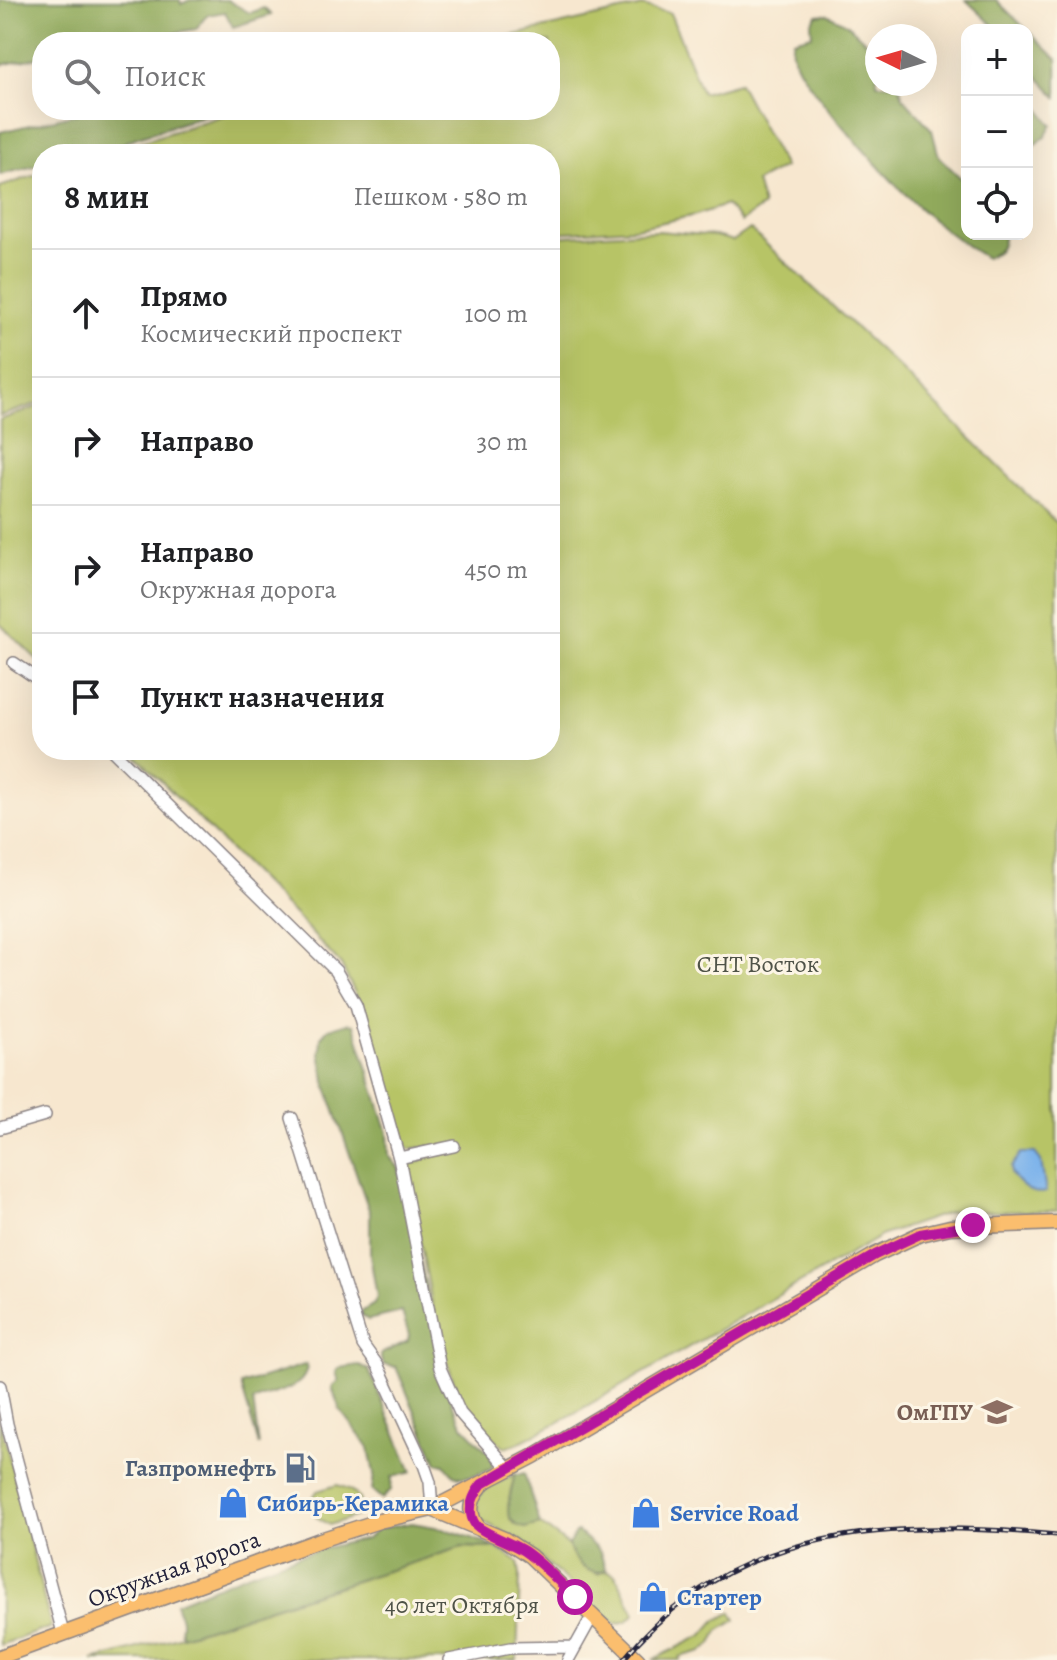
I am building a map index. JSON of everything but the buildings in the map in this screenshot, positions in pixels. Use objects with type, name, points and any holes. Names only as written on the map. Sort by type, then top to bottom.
[{"type":"main road","name":"Окружная дорога","points":[[0,1657],[320,1540],[379,1521],[432,1509],[509,1469],[907,1239],[950,1227],[1057,1223]]},
{"type":"main road","points":[[480,1528],[473,1522],[471,1506],[482,1484]]},
{"type":"main road","points":[[432,1509],[504,1539],[530,1556],[638,1660]]},
{"type":"street","points":[[14,663],[32,675]]},
{"type":"street","points":[[122,760],[336,971],[356,1005],[399,1158],[440,1368],[460,1413],[509,1469]]},
{"type":"street","points":[[0,1128],[45,1115]]},
{"type":"street","points":[[292,1118],[363,1345],[378,1366],[424,1465],[430,1482],[432,1509]]},
{"type":"street","points":[[399,1158],[454,1146]]},
{"type":"street","points":[[0,1386],[7,1424],[63,1633]]},
{"type":"street","points":[[568,1660],[593,1615]]},
{"type":"street","points":[[449,1660],[510,1648],[573,1647]]},
{"type":"green space","points":[[0,0],[180,0],[181,4],[190,0],[227,0],[250,13],[264,8],[271,15],[233,27],[225,12],[207,15],[196,29],[178,32],[32,32],[32,59],[0,65]]},
{"type":"green space","points":[[966,0],[996,0],[1021,24],[992,24]]},
{"type":"green space","points":[[642,6],[670,13],[702,93],[739,83],[784,167],[756,182],[763,206],[741,222],[726,205],[636,228],[560,232],[560,144],[134,144],[209,120],[560,120],[560,32],[528,32]]},
{"type":"green space","points":[[827,14],[847,24],[865,41],[865,96],[903,96],[932,130],[939,157],[961,178],[961,240],[1003,240],[994,254],[986,258],[955,238],[926,214],[873,160],[812,88],[799,68],[792,44],[793,40],[812,35],[811,23],[817,15]]},
{"type":"green space","points":[[1033,36],[1057,59],[1057,97],[1033,71]]},
{"type":"green space","points":[[1033,100],[1052,125],[1045,137],[1034,145]]},
{"type":"green space","points":[[51,120],[190,120],[122,144],[32,144],[32,167],[0,175],[0,132]]},
{"type":"green space","points":[[32,176],[32,405],[0,416],[0,187]]},
{"type":"green space","name":"СНТ Восток","points":[[750,229],[899,368],[1057,524],[1057,1211],[950,1212],[883,1235],[557,1423],[504,1447],[474,1422],[460,1401],[437,1329],[407,1172],[410,1164],[432,1156],[430,1146],[410,1149],[398,1140],[360,1003],[341,965],[140,760],[560,760],[560,236],[658,231],[715,236],[733,241]]},
{"type":"green space","points":[[32,409],[32,654],[0,624],[0,420]]},
{"type":"green space","points":[[347,1023],[354,1025],[388,1133],[389,1156],[399,1168],[452,1404],[464,1427],[490,1454],[493,1467],[484,1472],[460,1477],[454,1475],[445,1464],[437,1463],[396,1367],[384,1365],[381,1360],[381,1354],[408,1341],[402,1312],[368,1320],[362,1316],[361,1312],[374,1304],[377,1297],[370,1255],[370,1213],[326,1085],[320,1053],[321,1037],[328,1029]]},
{"type":"green space","points":[[307,1364],[306,1373],[295,1385],[253,1401],[259,1446],[241,1385]]},
{"type":"green space","points":[[359,1365],[369,1370],[412,1472],[392,1477],[391,1490],[382,1499],[372,1490],[374,1474],[369,1448],[340,1410],[332,1388],[338,1380],[336,1372],[339,1368]]},
{"type":"green space","points":[[0,1420],[51,1627],[0,1645]]},
{"type":"green space","points":[[524,1473],[540,1524],[525,1528],[511,1519],[508,1506],[514,1476]]},
{"type":"green space","points":[[515,1474],[509,1504],[511,1520],[517,1525],[540,1524],[568,1545],[584,1568],[598,1574],[606,1570],[615,1574],[635,1614],[627,1621],[615,1624],[522,1541],[480,1520],[476,1500],[486,1489]]},
{"type":"green space","points":[[337,1485],[348,1489],[359,1499],[359,1515],[330,1525],[316,1517],[310,1502],[317,1491]]},
{"type":"green space","points":[[412,1523],[455,1532],[496,1548],[462,1547],[182,1636],[176,1603],[294,1557],[367,1539],[377,1529]]},
{"type":"green space","points":[[578,1532],[600,1552],[606,1570],[588,1570],[574,1557],[568,1545]]},
{"type":"green space","name":"40 лет Октября","points":[[462,1547],[496,1548],[518,1562],[517,1660],[93,1660],[182,1636]]},
{"type":"green space","points":[[732,1612],[736,1620],[718,1631],[712,1644],[702,1651],[680,1657],[680,1660],[653,1660],[703,1635],[715,1621]]},
{"type":"water","points":[[1021,1153],[1035,1153],[1041,1161],[1046,1192],[1030,1191],[1011,1174],[1011,1167]]},
{"type":"railway","points":[[623,1660],[667,1614],[715,1580],[766,1556],[821,1540],[878,1532],[937,1529],[1057,1535]]},
{"type":"place","name":"ОмГПУ","points":[[997,1412]]},
{"type":"place","name":"Газпромнефть","points":[[300,1468]]},
{"type":"place","name":"Сибирь-Керамика","points":[[233,1503]]},
{"type":"place","name":"Service Road","points":[[646,1513]]},
{"type":"place","name":"Стартер","points":[[653,1597]]},
{"type":"route","points":[[575,1597],[530,1556],[473,1522],[473,1497],[482,1484],[875,1255],[920,1234],[973,1225]]}]
